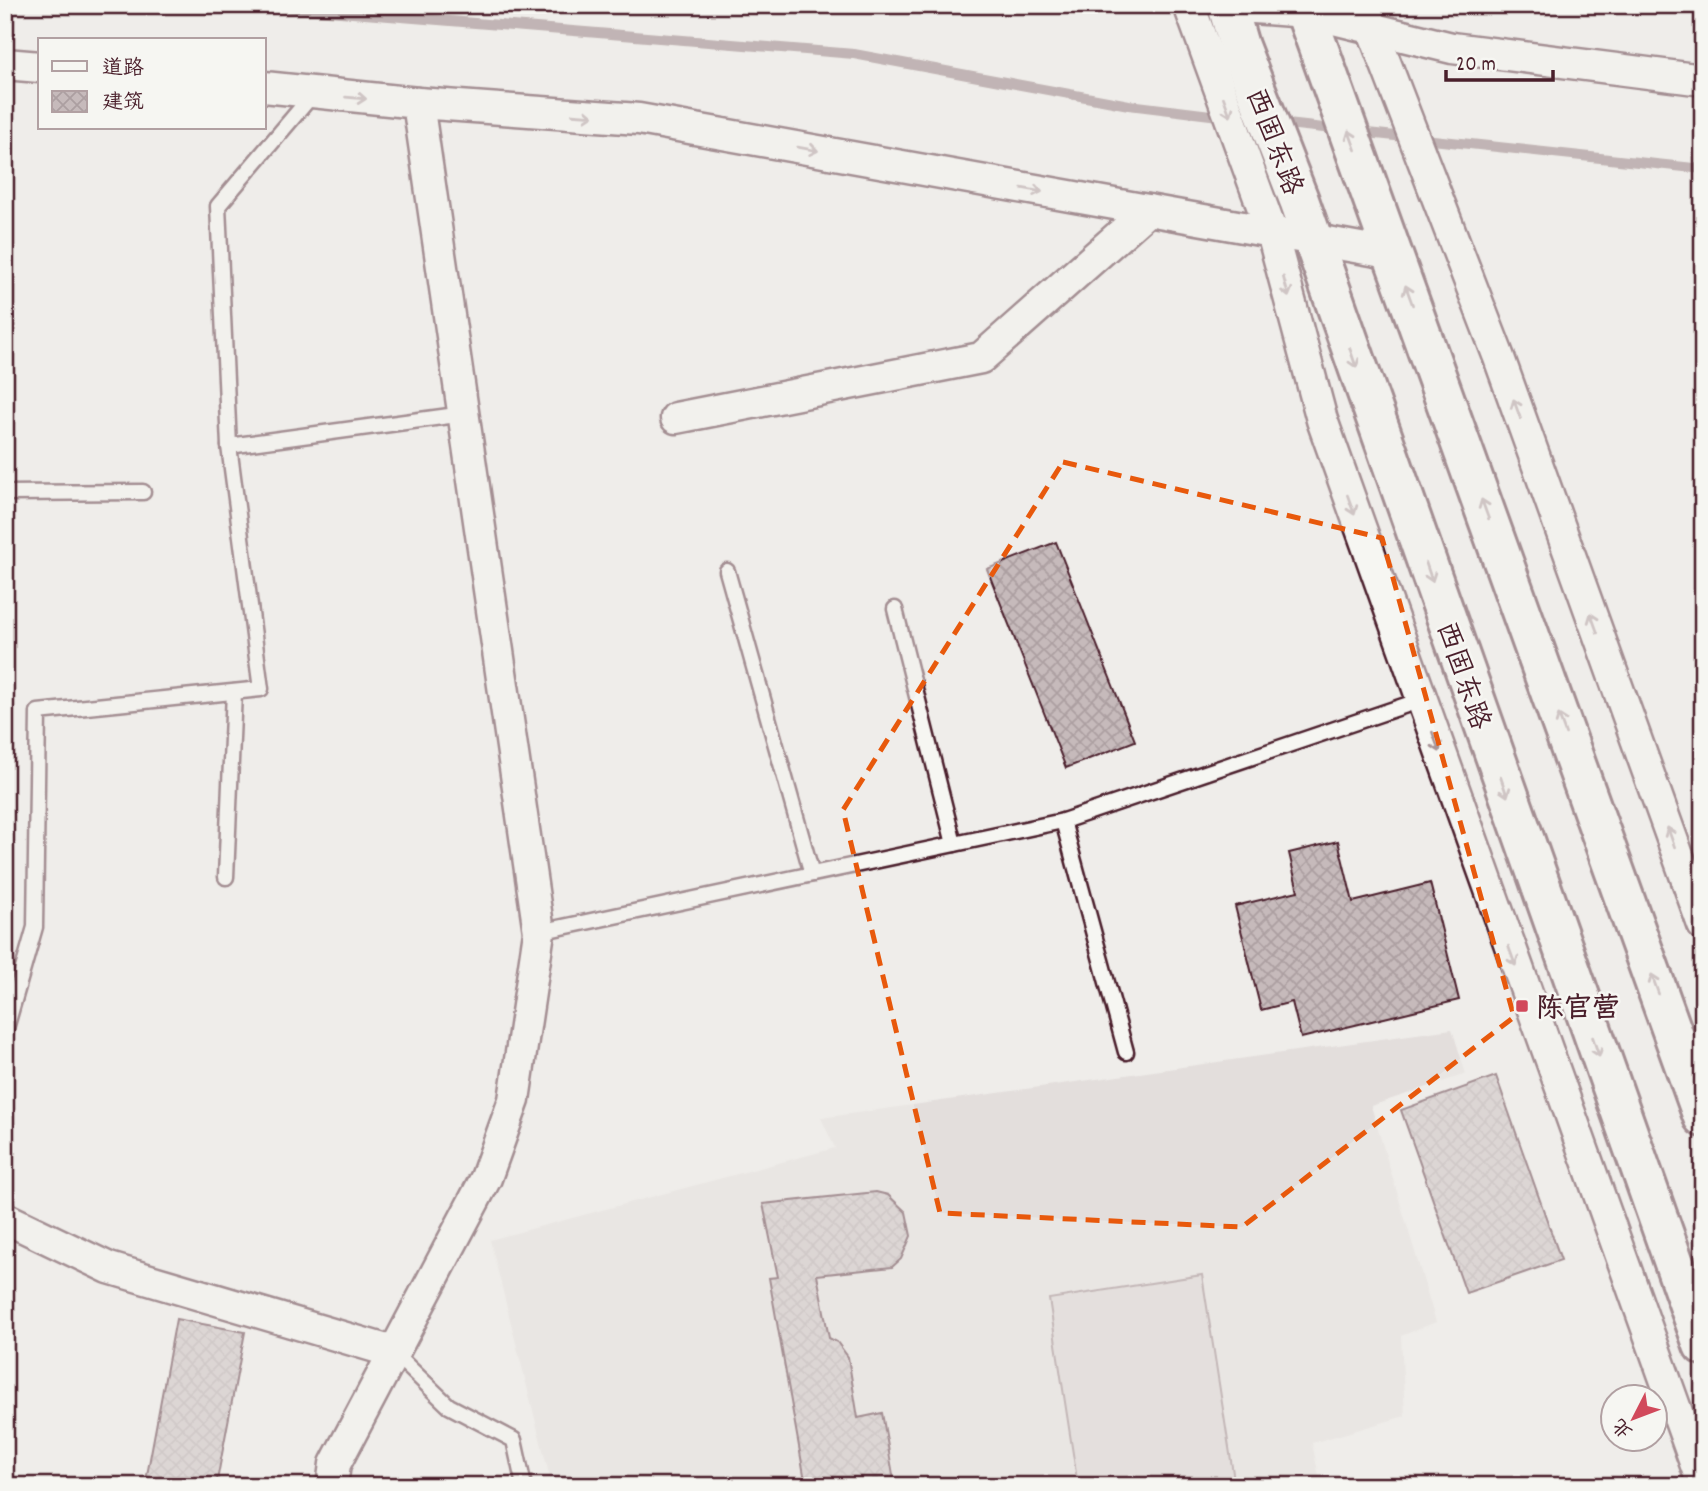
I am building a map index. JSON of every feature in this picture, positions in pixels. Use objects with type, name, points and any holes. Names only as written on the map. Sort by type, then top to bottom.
[{"type":"main road","name":"西固东路","points":[[1227,6],[1221,45],[1299,200],[1703,1345]]},
{"type":"main road","points":[[1304,9],[1703,1117]]},
{"type":"street","points":[[1189,5],[1221,45],[1259,198],[1272,233],[1322,421],[1703,1485]]},
{"type":"street","points":[[1227,6],[1304,9],[1371,30],[1452,48],[1703,80]]},
{"type":"street","points":[[1371,30],[1503,368],[1703,925]]},
{"type":"street","points":[[5,64],[38,67]]},
{"type":"street","points":[[266,87],[418,103],[639,119],[1394,254]]},
{"type":"street","points":[[332,1486],[335,1464],[486,1178],[514,1100],[539,932],[418,103]]},
{"type":"street","points":[[676,418],[981,358],[1148,210]]},
{"type":"street","points":[[5,1218],[109,1268],[393,1352]]},
{"type":"lane","points":[[5,1032],[35,927],[38,712],[261,689],[229,446],[218,205],[313,94]]},
{"type":"lane","points":[[229,446],[464,414]]},
{"type":"lane","points":[[5,493],[143,492]]},
{"type":"lane","points":[[727,571],[811,874]]},
{"type":"lane","points":[[895,609],[954,844]]},
{"type":"lane","points":[[226,877],[234,692]]},
{"type":"lane","points":[[539,932],[1063,821],[1421,701]]},
{"type":"lane","points":[[1063,821],[1126,1052]]},
{"type":"lane","points":[[393,1352],[449,1406],[513,1440],[524,1486]]},
{"type":"highlighted area","points":[[1063,462],[1382,538],[1514,1017],[1242,1227],[940,1213],[843,810]]},
{"type":"shaded area","points":[[1452,1029],[1466,1074],[1371,1106],[1436,1322],[1401,1336],[1405,1416],[1312,1443],[1321,1486],[552,1486],[490,1240],[835,1148],[821,1118]]},
{"type":"shaded area","points":[[1202,1275],[1235,1486],[1078,1486],[1049,1299]]},
{"type":"building","points":[[1056,542],[1135,741],[1066,768],[987,569]]},
{"type":"building","points":[[1338,841],[1353,902],[1430,883],[1459,1000],[1301,1038],[1292,1002],[1261,1010],[1235,906],[1298,891],[1289,853]]},
{"type":"building","points":[[1496,1076],[1561,1260],[1466,1293],[1401,1110]]},
{"type":"building","points":[[876,1192],[888,1195],[906,1212],[911,1236],[901,1259],[892,1267],[817,1275],[829,1338],[837,1342],[848,1357],[858,1418],[882,1413],[895,1486],[806,1486],[769,1278],[778,1277],[763,1204]]},
{"type":"building","points":[[176,1319],[245,1332],[216,1486],[145,1486]]},
{"type":"waterway","points":[[254,5],[854,54],[1129,105],[1227,117]]},
{"type":"waterway","points":[[1278,123],[1342,130]]},
{"type":"waterway","points":[[1358,132],[1703,169]]},
{"type":"place","name":"陈官营","points":[[1522,1006]]}]
